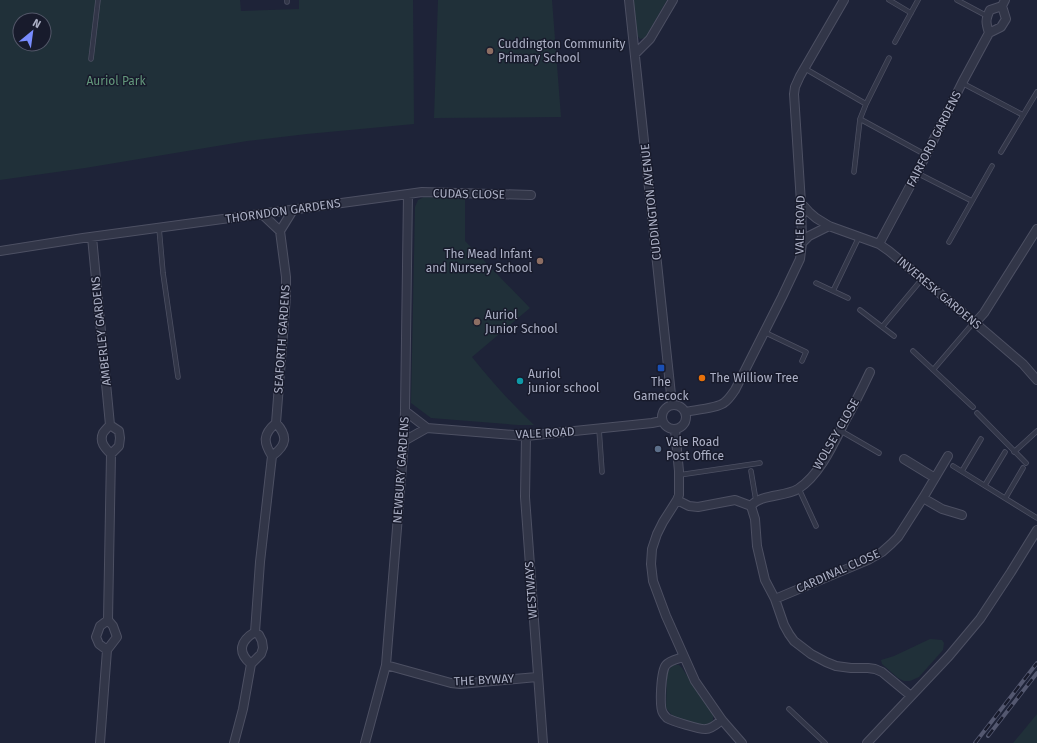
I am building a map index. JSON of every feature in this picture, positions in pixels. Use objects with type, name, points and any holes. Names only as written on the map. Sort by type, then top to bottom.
[{"type":"street","name":"CUDDINGTON AVENUE","points":[[630,0],[672,404]]},
{"type":"street","points":[[635,54],[650,39],[673,0]]},
{"type":"street","name":"VALE ROAD","points":[[685,412],[724,403],[735,390],[800,258],[802,243],[801,203],[794,94],[795,87],[804,68],[844,0]]},
{"type":"street","name":"FAIRFORD GARDENS","points":[[879,244],[988,33],[1001,27],[1006,19],[1003,3],[990,10],[987,16]]},
{"type":"street","points":[[987,16],[985,21],[988,33]]},
{"type":"street","name":"CUDAS CLOSE","points":[[408,194],[422,192],[531,195]]},
{"type":"street","name":"THORNDON GARDENS","points":[[0,251],[408,194]]},
{"type":"street","name":"NEWBURY GARDENS","points":[[365,743],[386,665],[404,441],[408,194]]},
{"type":"street","name":"INVERESK GARDENS","points":[[801,203],[816,218],[829,226],[879,244],[904,263],[1023,364],[1037,380]]},
{"type":"street","points":[[262,214],[280,231],[293,210]]},
{"type":"street","points":[[802,243],[809,236],[829,226]]},
{"type":"street","points":[[974,323],[984,313],[1037,229]]},
{"type":"street","name":"SEAFORTH GARDENS","points":[[234,743],[243,709],[251,664],[261,654],[263,648],[259,635],[255,632],[260,562],[272,456],[266,446],[265,439],[268,431],[276,423],[286,296],[286,277],[280,231]]},
{"type":"street","name":"AMBERLEY GARDENS","points":[[92,237],[110,425],[103,433],[102,440],[104,447],[111,454],[108,620],[113,626],[117,638],[108,650],[100,743]]},
{"type":"street","name":"WOLSEY CLOSE","points":[[753,504],[799,488],[813,475],[822,464],[841,431],[870,372]]},
{"type":"street","points":[[672,404],[680,406],[685,412],[686,420],[682,426],[675,430],[665,426],[662,421],[665,408],[672,404]]},
{"type":"street","points":[[404,441],[427,428],[405,411]]},
{"type":"street","name":"VALE ROAD","points":[[427,428],[526,436],[662,421]]},
{"type":"street","name":"SEAFORTH GARDENS","points":[[272,456],[282,446],[284,440],[282,429],[276,423]]},
{"type":"street","name":"AMBERLEY GARDENS","points":[[110,425],[119,431],[120,438],[120,446],[111,454]]},
{"type":"street","points":[[675,430],[679,475],[679,495],[663,522],[652,549],[651,564],[653,581],[683,657],[695,681],[722,720],[742,743]]},
{"type":"street","name":"WESTWAYS","points":[[526,436],[525,497],[537,678],[543,743]]},
{"type":"street","name":"CARDINAL CLOSE","points":[[775,599],[868,560],[882,552],[898,537],[948,456]]},
{"type":"street","points":[[904,459],[935,478]]},
{"type":"street","points":[[923,498],[942,509],[962,515]]},
{"type":"street","points":[[677,500],[689,506],[698,507],[735,500],[753,504],[757,546],[765,580],[775,599],[784,625],[794,641],[811,654],[836,666],[875,669],[882,672],[910,696]]},
{"type":"street","points":[[867,743],[949,656],[980,619],[1037,530]]},
{"type":"street","points":[[108,620],[100,626],[96,637],[99,644],[108,650]]},
{"type":"street","points":[[251,664],[245,659],[242,653],[242,646],[248,636],[255,632]]},
{"type":"street","points":[[683,657],[670,662],[665,666],[662,681],[662,712],[668,718],[698,729],[706,730],[722,720]]},
{"type":"street","name":"THE BYWAY","points":[[386,665],[451,683],[460,684],[537,678]]},
{"type":"lane","points":[[92,59],[98,0]]},
{"type":"lane","points":[[890,0],[912,13]]},
{"type":"lane","points":[[895,42],[918,0]]},
{"type":"lane","points":[[957,0],[987,16]]},
{"type":"lane","points":[[854,172],[860,118],[889,58]]},
{"type":"lane","points":[[804,68],[866,104]]},
{"type":"lane","points":[[962,83],[1023,115]]},
{"type":"lane","points":[[1001,152],[1037,92]]},
{"type":"lane","points":[[860,118],[926,155]]},
{"type":"lane","points":[[949,242],[992,166]]},
{"type":"lane","points":[[917,173],[972,201]]},
{"type":"lane","points":[[159,228],[163,273],[178,377]]},
{"type":"lane","points":[[833,291],[859,237]]},
{"type":"lane","points":[[882,327],[922,279]]},
{"type":"lane","points":[[816,283],[848,298]]},
{"type":"lane","points":[[860,310],[894,336]]},
{"type":"lane","points":[[933,370],[974,323]]},
{"type":"lane","points":[[764,332],[806,352],[802,361]]},
{"type":"lane","points":[[913,351],[973,407]]},
{"type":"lane","points":[[977,413],[1026,463]]},
{"type":"lane","points":[[598,429],[602,472]]},
{"type":"lane","points":[[841,431],[879,453]]},
{"type":"lane","points":[[1014,452],[1037,431]]},
{"type":"lane","points":[[962,471],[981,439]]},
{"type":"lane","points":[[985,486],[1005,452]]},
{"type":"lane","points":[[679,475],[760,463]]},
{"type":"lane","points":[[953,466],[1006,497],[1037,518]]},
{"type":"lane","points":[[1006,497],[1023,468]]},
{"type":"lane","points":[[751,471],[753,504]]},
{"type":"lane","points":[[799,488],[816,526]]},
{"type":"lane","points":[[789,709],[825,743]]},
{"type":"green space","name":"Auriol Park","points":[[0,0],[240,0],[241,11],[299,9],[299,0],[413,0],[414,124],[247,141],[85,168],[0,180]]},
{"type":"green space","name":"Cuddington Community Primary School","points":[[438,0],[552,0],[561,117],[434,118]]},
{"type":"green space","points":[[633,0],[667,0],[645,38],[640,39],[636,34]]},
{"type":"green space","name":"Auriol Junior School","points":[[424,197],[465,199],[465,241],[530,308],[472,357],[502,392],[534,425],[431,418],[411,403],[415,207],[418,200]]},
{"type":"green space","points":[[930,639],[942,640],[944,643],[943,650],[919,677],[910,681],[904,681],[898,678],[882,664],[881,660],[894,656]]},
{"type":"green space","points":[[679,665],[682,668],[713,715],[713,721],[709,724],[704,725],[691,723],[674,717],[666,708],[667,673],[672,666]]},
{"type":"green space","points":[[1037,714],[1037,743],[1013,743]]},
{"type":"railway","points":[[975,743],[1037,663]]},
{"type":"railway","points":[[988,736],[1037,673]]},
{"type":"place","name":"Cuddington Community Primary School","points":[[490,51]]},
{"type":"place","name":"The Mead Infant and Nursery School","points":[[540,261]]},
{"type":"place","name":"Auriol Junior School","points":[[477,322]]},
{"type":"place","name":"The Gamecock","points":[[661,368]]},
{"type":"place","name":"The Williow Tree","points":[[702,378]]},
{"type":"place","name":"Auriol junior school","points":[[520,381]]},
{"type":"place","name":"Vale Road Post Office","points":[[658,449]]}]
